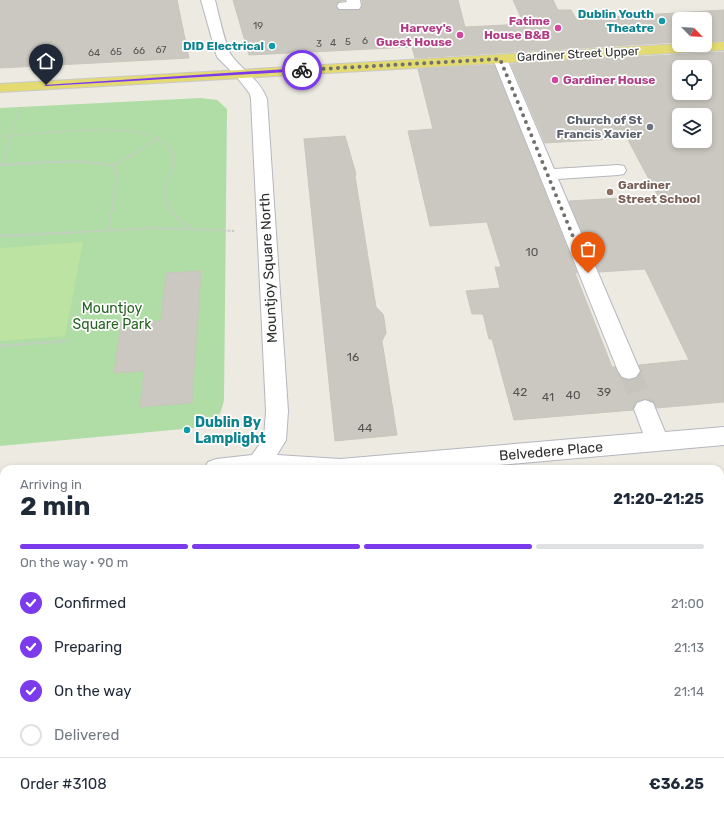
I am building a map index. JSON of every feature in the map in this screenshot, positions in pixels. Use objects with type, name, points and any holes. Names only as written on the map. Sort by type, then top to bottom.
[{"type":"main road","name":"Gardiner Street Upper","points":[[0,88],[724,46]]},
{"type":"street","name":"Mountjoy Square North","points":[[208,0],[221,52],[253,87],[258,99],[276,411],[275,440],[257,465]]},
{"type":"street","points":[[500,59],[629,371]]},
{"type":"street","points":[[548,175],[618,170]]},
{"type":"street","points":[[645,409],[658,442]]},
{"type":"street","name":"Belvedere Place","points":[[387,465],[724,436]]},
{"type":"path","points":[[21,104],[1,165],[59,162],[103,163],[113,166],[118,174],[109,229]]},
{"type":"path","points":[[0,136],[128,130],[147,133],[159,138],[168,144],[174,156],[174,168],[164,191],[165,201],[171,211],[189,228]]},
{"type":"path","points":[[113,166],[159,138]]},
{"type":"path","points":[[0,236],[109,229],[189,228],[235,231]]},
{"type":"path","points":[[0,346],[67,341]]},
{"type":"green space","name":"Mountjoy Square Park","points":[[201,98],[217,100],[227,109],[224,400],[218,417],[211,423],[194,428],[0,446],[0,108]]},
{"type":"green space","points":[[83,242],[65,336],[0,341],[0,248]]},
{"type":"building","points":[[0,0],[177,0],[189,58],[0,68]]},
{"type":"building","points":[[233,0],[345,0],[336,5],[339,10],[359,10],[362,7],[362,0],[458,0],[465,27],[524,24],[513,0],[553,0],[558,10],[571,10],[576,19],[672,13],[672,42],[415,58],[412,47],[249,55]]},
{"type":"building","points":[[724,10],[724,41],[712,42],[712,12],[691,12]]},
{"type":"building","points":[[724,52],[724,402],[657,408],[654,402],[644,399],[636,402],[633,410],[514,420],[492,339],[489,339],[483,314],[472,314],[466,291],[500,288],[495,267],[501,267],[487,222],[430,226],[408,131],[433,129],[418,69],[494,65],[577,273],[575,273],[612,367],[615,367],[621,378],[629,380],[637,378],[641,372],[639,365],[689,360],[645,269],[599,272],[569,201],[658,196],[627,138],[545,143],[511,64]]},
{"type":"building","points":[[345,136],[356,174],[355,176],[376,307],[383,314],[384,318],[386,333],[382,341],[397,435],[335,441],[304,139]]},
{"type":"building","points":[[201,271],[192,403],[140,407],[144,371],[114,373],[121,323],[161,321],[166,273]]},
{"type":"tunnel","points":[[629,371],[645,409]]},
{"type":"way so far","points":[[302,70],[500,59],[588,273]]},
{"type":"place","name":"Dublin Youth Theatre","points":[[662,21]]},
{"type":"place","name":"Fatime House B&B","points":[[558,28]]},
{"type":"place","name":"Harvey's Guest House","points":[[460,35]]},
{"type":"place","name":"DID Electrical","points":[[272,46]]},
{"type":"place","name":"Gardiner House","points":[[555,80]]},
{"type":"place","name":"Church of St Francis Xavier","points":[[650,127]]},
{"type":"place","name":"Gardiner Street School","points":[[610,192]]},
{"type":"place","name":"Dublin By Lamplight","points":[[187,430]]},
{"type":"route","points":[[46,85],[302,70]]}]
